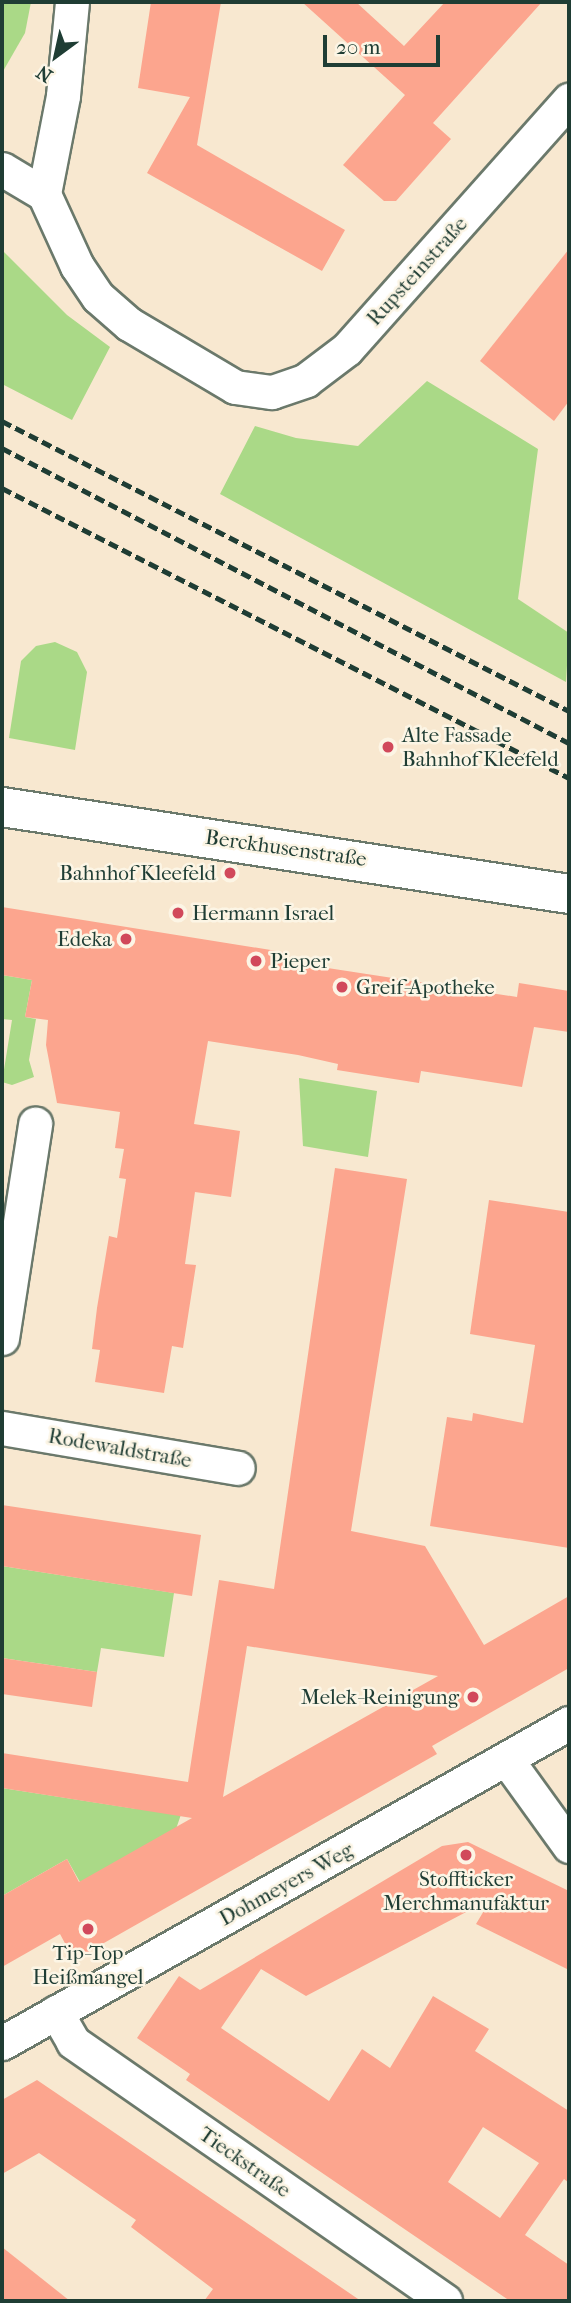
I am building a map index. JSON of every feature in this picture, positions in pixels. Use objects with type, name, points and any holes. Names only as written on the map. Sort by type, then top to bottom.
[{"type":"street","points":[[2,169],[44,194],[63,96],[72,2]]},
{"type":"street","name":"Rupsteinstraße","points":[[44,194],[78,266],[98,298],[129,324],[235,387],[272,392],[306,380],[347,349],[569,100]]},
{"type":"street","name":"Berckhusenstraße","points":[[2,807],[569,894]]},
{"type":"street","points":[[2,1338],[35,1125]]},
{"type":"street","name":"Rodewaldstraße","points":[[2,1428],[239,1468]]},
{"type":"street","name":"Dohmeyers Weg","points":[[2,2043],[569,1723]]},
{"type":"street","points":[[507,1760],[569,1846]]},
{"type":"street","name":"Tieckstraße","points":[[56,2012],[73,2042],[445,2301]]},
{"type":"green space","points":[[2,2],[31,2],[25,33],[2,73]]},
{"type":"green space","points":[[2,250],[67,315],[110,347],[72,420],[2,384]]},
{"type":"green space","points":[[427,381],[538,449],[518,599],[569,633],[566,682],[220,494],[255,426],[296,438],[358,446]]},
{"type":"green space","points":[[55,642],[77,652],[87,672],[75,750],[9,738],[21,661],[36,646]]},
{"type":"green space","points":[[2,975],[32,980],[25,1017],[36,1019],[29,1060],[34,1077],[12,1085],[2,1082],[12,1020],[2,1019]]},
{"type":"green space","points":[[299,1078],[377,1091],[368,1157],[303,1146]]},
{"type":"green space","points":[[2,1566],[174,1593],[164,1657],[101,1648],[97,1672],[2,1658]]},
{"type":"green space","points":[[2,1788],[137,1809],[170,1800],[185,1803],[176,1829],[81,1884],[67,1859],[2,1896]]},
{"type":"building","points":[[151,2],[221,2],[197,145],[345,230],[322,271],[147,173],[190,97],[138,88]]},
{"type":"building","points":[[302,2],[356,2],[404,46],[445,2],[542,2],[433,123],[451,139],[396,201],[384,201],[343,165],[405,95]]},
{"type":"building","points":[[569,249],[569,401],[554,421],[480,361]]},
{"type":"building","points":[[2,907],[283,952],[282,961],[517,997],[519,983],[569,991],[569,1032],[534,1027],[522,1087],[421,1071],[419,1083],[337,1070],[338,1064],[298,1055],[208,1041],[194,1124],[240,1131],[231,1197],[195,1192],[185,1264],[196,1265],[183,1348],[172,1346],[164,1393],[95,1382],[100,1350],[92,1349],[97,1308],[109,1236],[117,1238],[126,1179],[119,1178],[124,1149],[115,1148],[120,1112],[57,1103],[46,1045],[48,1020],[25,1017],[32,980],[2,975]]},
{"type":"building","points":[[335,1168],[407,1179],[351,1531],[425,1546],[484,1645],[569,1596],[569,1668],[432,1746],[437,1754],[74,1960],[60,1934],[2,1967],[2,1896],[67,1859],[79,1882],[192,1818],[2,1788],[2,1753],[188,1782],[219,1580],[274,1589]],"holes":[[[247,1646],[438,1676],[223,1797]]]},
{"type":"building","points":[[489,1200],[569,1212],[569,1548],[430,1526],[447,1417],[472,1421],[473,1413],[523,1423],[535,1345],[470,1334]]},
{"type":"building","points":[[2,1505],[201,1535],[192,1596],[2,1566]]},
{"type":"building","points":[[2,1658],[97,1672],[92,1707],[2,1694]]},
{"type":"building","points":[[468,1842],[569,1891],[569,1970],[476,1924],[491,1899],[306,1996],[261,1969],[221,2028],[329,2101],[362,2049],[390,2068],[433,1996],[489,2029],[475,2051],[569,2111],[569,2183],[564,2179],[525,2235],[569,2265],[569,2301],[510,2301],[186,2080],[190,2074],[137,2038],[179,1976],[200,1990],[442,1846]],"holes":[[[483,2127],[539,2163],[500,2218],[448,2182]]]},
{"type":"building","points":[[37,2080],[361,2301],[204,2301],[213,2289],[131,2227],[136,2220],[39,2153],[2,2174],[2,2100]]},
{"type":"building","points":[[2,2247],[70,2301],[2,2301]]},
{"type":"railway","points":[[2,421],[569,711]]},
{"type":"railway","points":[[2,448],[569,743]]},
{"type":"railway","points":[[2,488],[569,778]]},
{"type":"place","name":"Alte Fassade Bahnhof Kleefeld","points":[[388,747]]},
{"type":"place","name":"Bahnhof Kleefeld","points":[[230,873]]},
{"type":"place","name":"Hermann Israel","points":[[178,913]]},
{"type":"place","name":"Edeka","points":[[126,939]]},
{"type":"place","name":"Pieper","points":[[256,961]]},
{"type":"place","name":"Greif-Apotheke","points":[[342,987]]},
{"type":"place","name":"Melek-Reinigung","points":[[473,1697]]},
{"type":"place","name":"Stoffticker Merchmanufaktur","points":[[466,1855]]},
{"type":"place","name":"Tip-Top Heißmangel","points":[[88,1929]]}]
